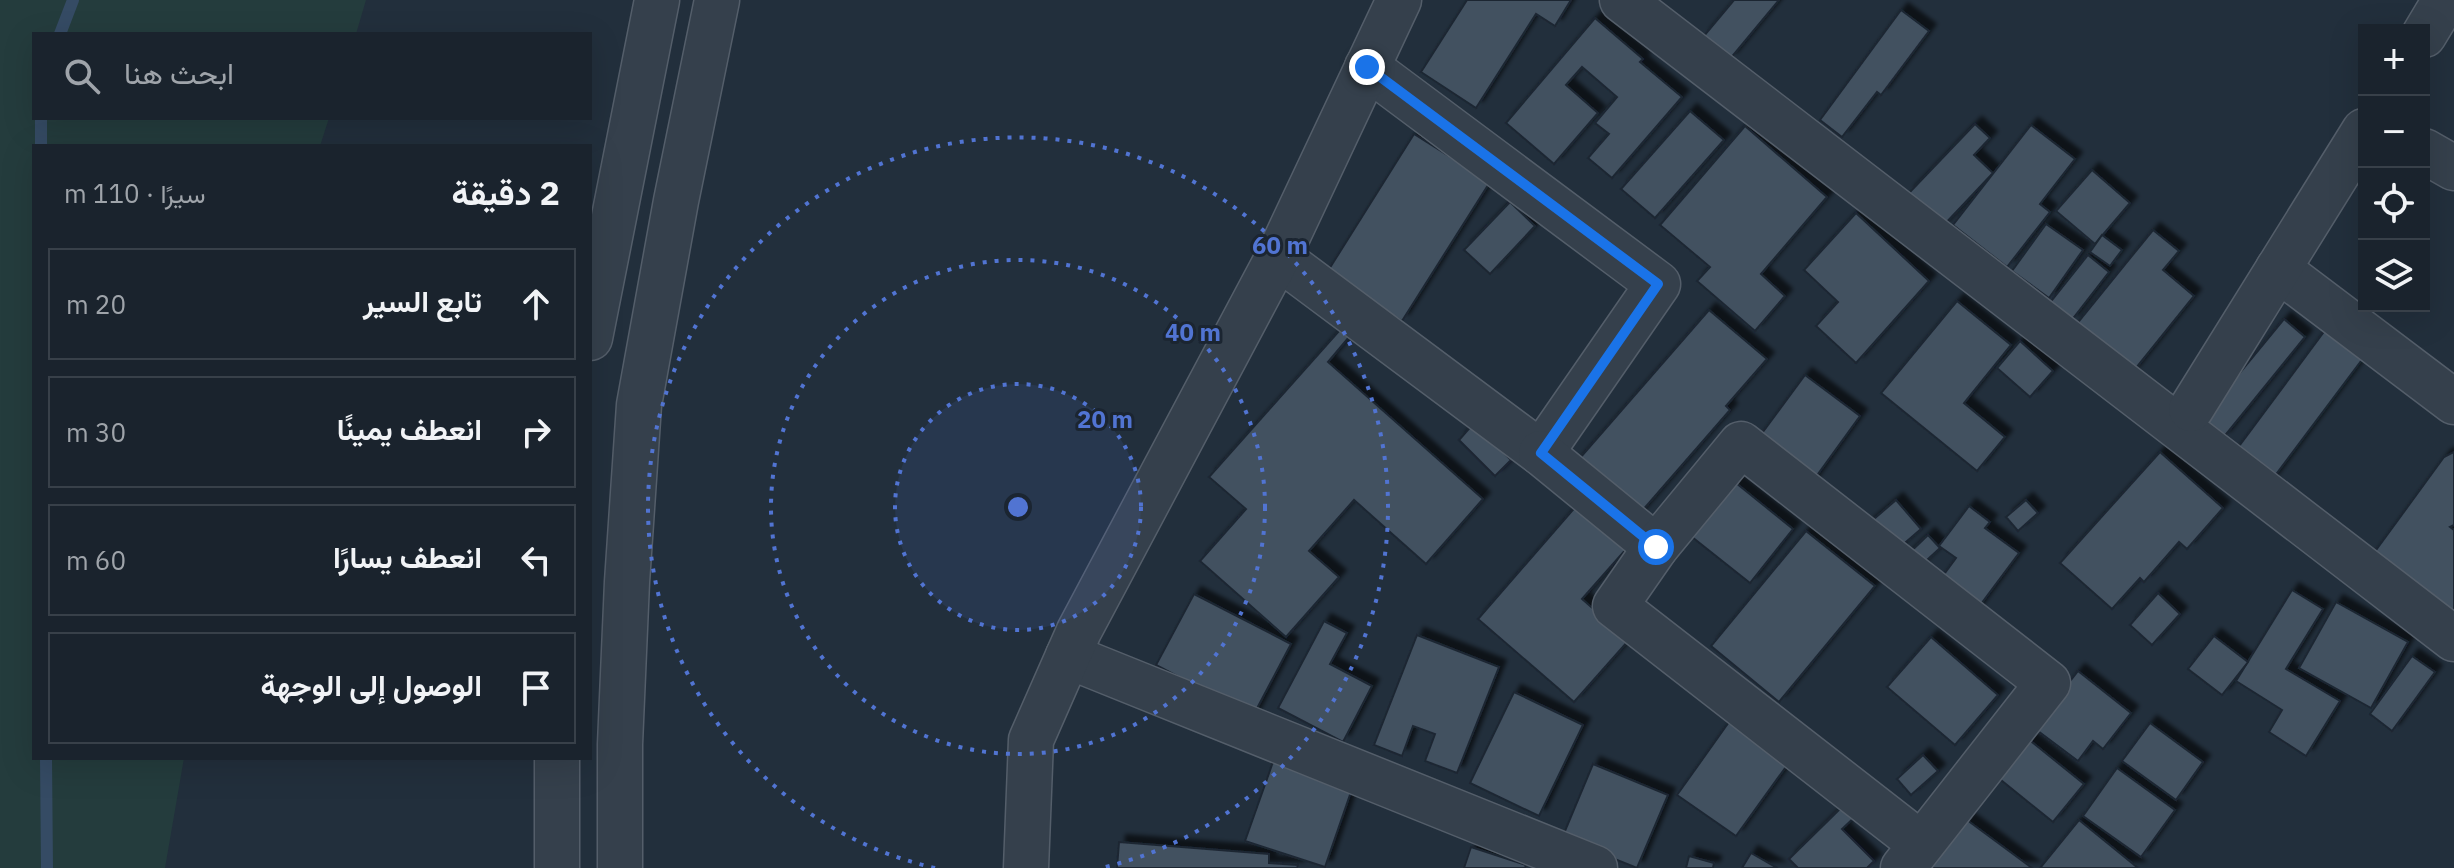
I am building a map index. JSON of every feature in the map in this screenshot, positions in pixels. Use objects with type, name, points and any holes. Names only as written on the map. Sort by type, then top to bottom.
[{"type":"street","points":[[592,328],[657,0]]},
{"type":"street","points":[[620,868],[620,744],[639,405],[717,0]]},
{"type":"street","points":[[1026,868],[1031,740],[1068,656],[1278,257],[1399,0]]},
{"type":"street","points":[[1622,0],[2454,639]]},
{"type":"street","points":[[2430,25],[2445,0]]},
{"type":"street","points":[[1367,67],[1658,284],[1541,453]]},
{"type":"street","points":[[2191,409],[2358,141]]},
{"type":"street","points":[[2430,154],[2454,168]]},
{"type":"street","points":[[1278,257],[1541,453],[1656,547]]},
{"type":"street","points":[[2278,269],[2454,402]]},
{"type":"street","points":[[1741,444],[2048,683],[1912,856],[1615,606],[1656,547],[1741,444]]},
{"type":"street","points":[[1068,656],[1595,868]]},
{"type":"street","points":[[557,760],[557,868]]},
{"type":"green space","points":[[0,0],[366,0],[357,32],[32,32],[32,120],[328,120],[321,144],[32,144],[32,760],[184,760],[165,868],[0,868]]},
{"type":"building","points":[[1467,0],[1571,0],[1555,26],[1536,14],[1476,108],[1421,72]]},
{"type":"building","points":[[1734,0],[1779,0],[1730,59],[1703,37]]},
{"type":"building","points":[[1901,10],[1929,31],[1881,95],[1877,92],[1842,137],[1820,120]]},
{"type":"building","points":[[1595,18],[1682,97],[1612,178],[1588,158],[1609,134],[1595,123],[1617,97],[1582,67],[1566,85],[1598,113],[1554,164],[1506,123]]},
{"type":"building","points":[[1690,111],[1724,140],[1655,218],[1621,189]]},
{"type":"building","points":[[1975,124],[1990,138],[1974,155],[1993,173],[1942,227],[1908,194]]},
{"type":"building","points":[[2031,125],[2075,159],[2040,204],[2050,212],[2007,267],[1953,225]]},
{"type":"building","points":[[1745,126],[1827,197],[1761,274],[1785,296],[1755,331],[1697,281],[1710,267],[1660,225]]},
{"type":"building","points":[[1414,134],[1490,182],[1402,321],[1326,274]]},
{"type":"building","points":[[2092,170],[2130,203],[2095,244],[2056,211]]},
{"type":"building","points":[[1510,202],[1535,226],[1490,274],[1464,250]]},
{"type":"building","points":[[1856,213],[1929,281],[1856,363],[1816,326],[1838,302],[1804,270]]},
{"type":"building","points":[[2046,224],[2083,250],[2049,298],[2012,271]]},
{"type":"building","points":[[2153,230],[2179,251],[2163,270],[2194,296],[2132,373],[2075,326]]},
{"type":"building","points":[[2102,235],[2122,250],[2110,266],[2090,252]]},
{"type":"building","points":[[2088,255],[2109,272],[2071,321],[2049,304]]},
{"type":"building","points":[[1957,301],[2011,345],[1964,403],[2005,437],[1977,471],[1881,393]]},
{"type":"building","points":[[1709,310],[1767,359],[1726,406],[1730,410],[1635,519],[1573,466]]},
{"type":"building","points":[[2284,319],[2305,337],[2223,438],[2201,420]]},
{"type":"building","points":[[1347,322],[1355,330],[1328,362],[1483,499],[1426,564],[1354,500],[1309,551],[1339,577],[1286,637],[1200,561],[1246,509],[1209,477]]},
{"type":"building","points":[[2326,329],[2364,357],[2271,481],[2234,453]]},
{"type":"building","points":[[2020,341],[2053,371],[2030,397],[1997,368]]},
{"type":"building","points":[[1805,375],[1860,416],[1810,485],[1754,444]]},
{"type":"building","points":[[1474,423],[1511,460],[1495,476],[1459,440]]},
{"type":"building","points":[[2160,452],[2223,508],[2187,549],[2179,542],[2144,582],[2140,578],[2112,609],[2060,563]]},
{"type":"building","points":[[2454,452],[2454,525],[2450,527],[2454,530],[2454,618],[2371,557],[2444,457]]},
{"type":"building","points":[[1731,479],[1793,529],[1750,583],[1687,533]]},
{"type":"building","points":[[1896,500],[1921,529],[1892,554],[1867,525]]},
{"type":"building","points":[[2026,500],[2038,513],[2018,531],[2006,517]]},
{"type":"building","points":[[1578,504],[1628,547],[1582,599],[1629,640],[1574,702],[1478,619]]},
{"type":"building","points":[[1969,506],[1990,522],[1985,528],[2019,553],[1972,616],[1934,588],[1956,558],[1939,546]]},
{"type":"building","points":[[1806,531],[1875,586],[1779,702],[1711,646]]},
{"type":"building","points":[[1928,535],[1940,548],[1914,572],[1902,560]]},
{"type":"building","points":[[2292,590],[2323,609],[2286,669],[2340,701],[2306,756],[2269,732],[2282,710],[2236,681]]},
{"type":"building","points":[[2158,593],[2180,614],[2152,645],[2130,625]]},
{"type":"building","points":[[1194,594],[1291,644],[1253,716],[1156,665]]},
{"type":"building","points":[[2336,602],[2408,642],[2371,708],[2299,668]]},
{"type":"building","points":[[1324,621],[1347,633],[1330,664],[1372,686],[1343,742],[1278,708]]},
{"type":"building","points":[[1417,635],[1499,667],[1457,773],[1425,761],[1435,734],[1413,726],[1402,756],[1374,745]]},
{"type":"building","points":[[2214,636],[2248,662],[2222,695],[2188,669]]},
{"type":"building","points":[[1931,637],[1998,695],[1955,745],[1887,687]]},
{"type":"building","points":[[2412,656],[2435,672],[2392,731],[2370,714]]},
{"type":"building","points":[[2078,671],[2131,713],[2103,749],[2093,741],[2078,761],[2034,728]]},
{"type":"building","points":[[1514,692],[1583,725],[1539,816],[1470,783]]},
{"type":"building","points":[[1729,722],[1788,764],[1736,836],[1677,795]]},
{"type":"building","points":[[2150,723],[2203,762],[2176,800],[2122,761]]},
{"type":"building","points":[[2027,738],[2084,784],[2053,822],[1996,776]]},
{"type":"building","points":[[1923,755],[1938,771],[1911,795],[1897,779]]},
{"type":"building","points":[[1274,759],[1353,786],[1325,867],[1245,841]]},
{"type":"building","points":[[1593,764],[1668,795],[1637,868],[1562,838]]},
{"type":"building","points":[[2117,768],[2175,810],[2141,857],[2083,816]]},
{"type":"building","points":[[1847,802],[1858,814],[1842,829],[1874,861],[1867,868],[1798,868],[1789,859]]},
{"type":"building","points":[[1967,820],[2032,868],[1931,868]]},
{"type":"building","points":[[2079,820],[2138,868],[2040,868]]},
{"type":"building","points":[[1119,842],[1269,854],[1269,863],[1298,865],[1297,868],[1117,868]]},
{"type":"building","points":[[1471,847],[1526,865],[1525,868],[1464,868]]},
{"type":"building","points":[[1751,853],[1777,868],[1742,868]]},
{"type":"building","points":[[1689,856],[1714,863],[1713,868],[1686,868]]},
{"type":"waterway","points":[[61,32],[73,0]]},
{"type":"waterway","points":[[41,120],[41,144]]},
{"type":"waterway","points":[[46,760],[47,868]]},
{"type":"route","points":[[1367,67],[1658,284],[1541,453],[1656,547]]}]
